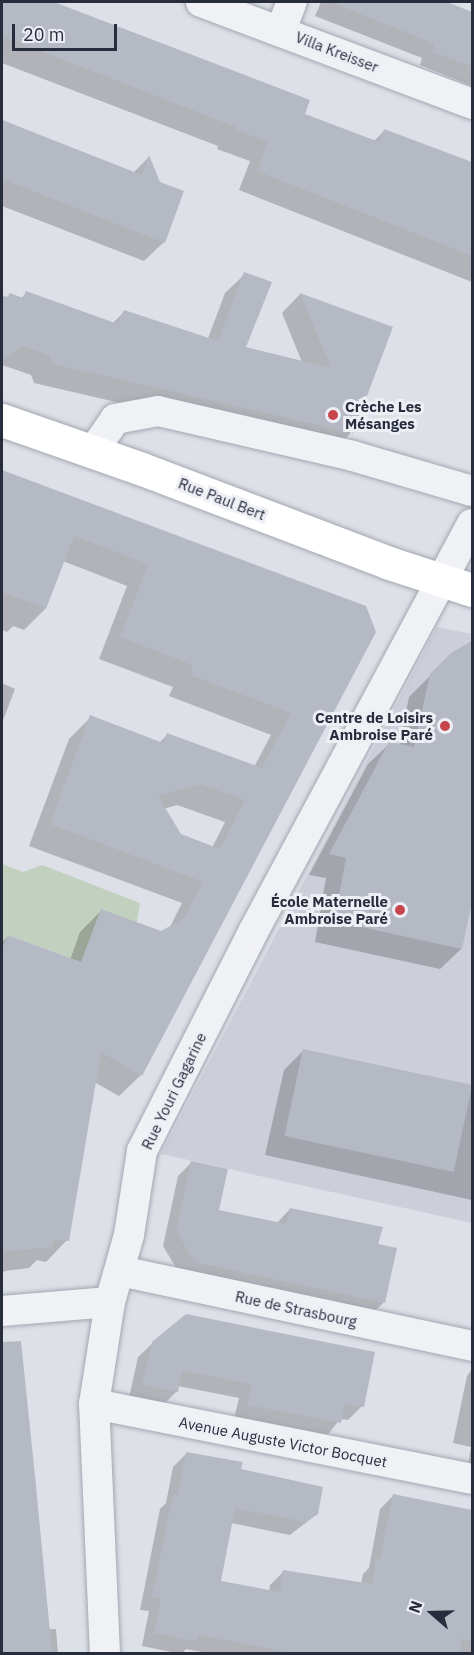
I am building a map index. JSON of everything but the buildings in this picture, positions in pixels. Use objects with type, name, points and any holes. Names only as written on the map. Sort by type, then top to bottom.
[{"type":"street","name":"Villa Kreisser","points":[[201,2],[281,30],[472,104]]},
{"type":"street","points":[[281,30],[292,2]]},
{"type":"street","points":[[93,451],[115,419],[158,411],[353,456],[472,491]]},
{"type":"street","name":"Rue Paul Bert","points":[[2,420],[93,451],[440,581],[472,590]]},
{"type":"street","name":"Rue Youri Gagarine","points":[[105,1653],[94,1404],[110,1302],[129,1235],[142,1151],[253,932],[472,524]]},
{"type":"street","name":"Rue de Strasbourg","points":[[120,1271],[472,1346]]},
{"type":"street","points":[[2,1311],[110,1302]]},
{"type":"street","name":"Avenue Auguste Victor Bocquet","points":[[94,1404],[472,1479]]},
{"type":"shaded area","points":[[437,627],[472,634],[472,1223],[161,1154]]},
{"type":"green space","points":[[2,864],[23,872],[42,865],[140,903],[137,922],[81,962],[8,935],[2,947]]},
{"type":"place","name":"Crèche Les Mésanges","points":[[333,415]]},
{"type":"place","name":"Centre de Loisirs Ambroise Paré","points":[[445,726]]},
{"type":"place","name":"École Maternelle Ambroise Paré","points":[[400,910]]}]
